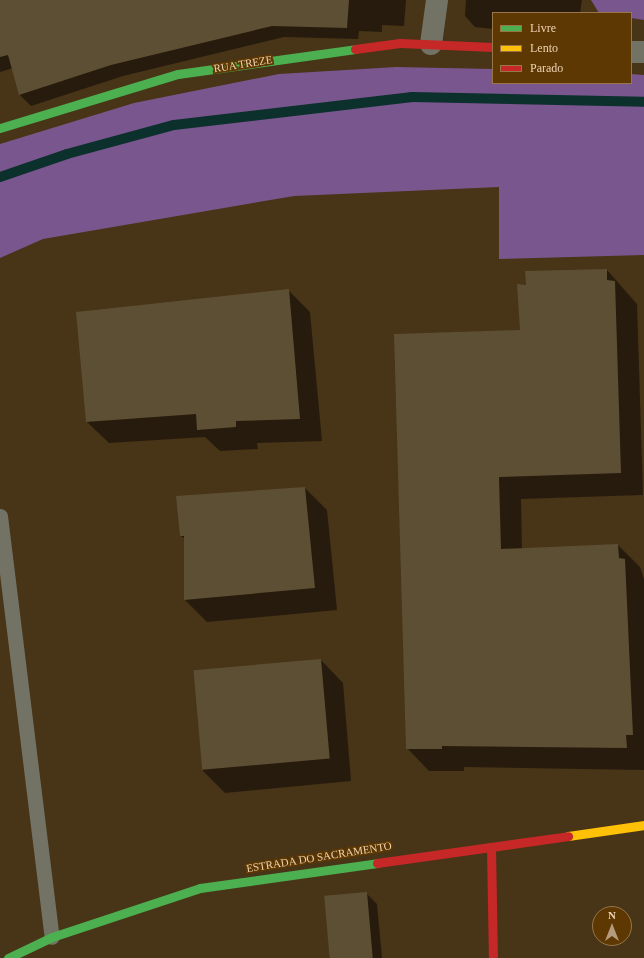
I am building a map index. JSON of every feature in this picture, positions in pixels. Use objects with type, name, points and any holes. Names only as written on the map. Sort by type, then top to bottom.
[{"type":"street","points":[[432,44],[437,0]]},
{"type":"street","name":"RUA TREZE","points":[[0,128],[178,74],[400,43],[492,47]]},
{"type":"street","points":[[632,52],[644,52]]},
{"type":"street","name":"ESTRADA DO SACRAMENTO","points":[[8,958],[52,937],[200,888],[379,860],[491,847],[644,825]]},
{"type":"street","points":[[491,847],[493,958]]},
{"type":"lane","points":[[0,516],[52,937]]},
{"type":"shaded area","points":[[591,0],[644,0],[644,20],[632,18],[632,12],[598,12]]},
{"type":"shaded area","points":[[396,67],[492,69],[492,84],[632,84],[632,74],[644,75],[644,255],[499,259],[499,187],[294,196],[43,239],[0,258],[0,144],[134,103],[279,74]]},
{"type":"building","points":[[0,0],[349,0],[347,28],[272,26],[111,65],[19,95],[8,55],[0,57]]},
{"type":"building","points":[[607,269],[607,280],[615,281],[621,473],[499,477],[501,549],[618,544],[619,558],[625,559],[633,735],[626,735],[627,748],[442,746],[442,749],[406,749],[394,334],[520,330],[517,284],[526,285],[525,271]]},
{"type":"building","points":[[289,289],[300,419],[236,421],[236,427],[197,430],[196,414],[86,422],[76,312]]},
{"type":"building","points":[[305,487],[315,588],[184,600],[184,536],[180,536],[176,496]]},
{"type":"building","points":[[321,659],[330,759],[202,770],[193,670]]},
{"type":"building","points":[[367,892],[373,958],[330,958],[324,896]]},
{"type":"waterway","points":[[0,177],[67,154],[174,125],[412,97],[644,102]]},
{"type":"traffic: fast","points":[[0,128],[178,74],[355,49]]},
{"type":"traffic: fast","points":[[8,958],[52,937],[200,888],[377,863]]},
{"type":"traffic: slow","points":[[568,836],[644,825]]},
{"type":"traffic: jam","points":[[355,49],[400,43],[492,47]]},
{"type":"traffic: jam","points":[[377,863],[568,836]]},
{"type":"traffic: jam","points":[[491,847],[493,958]]}]
